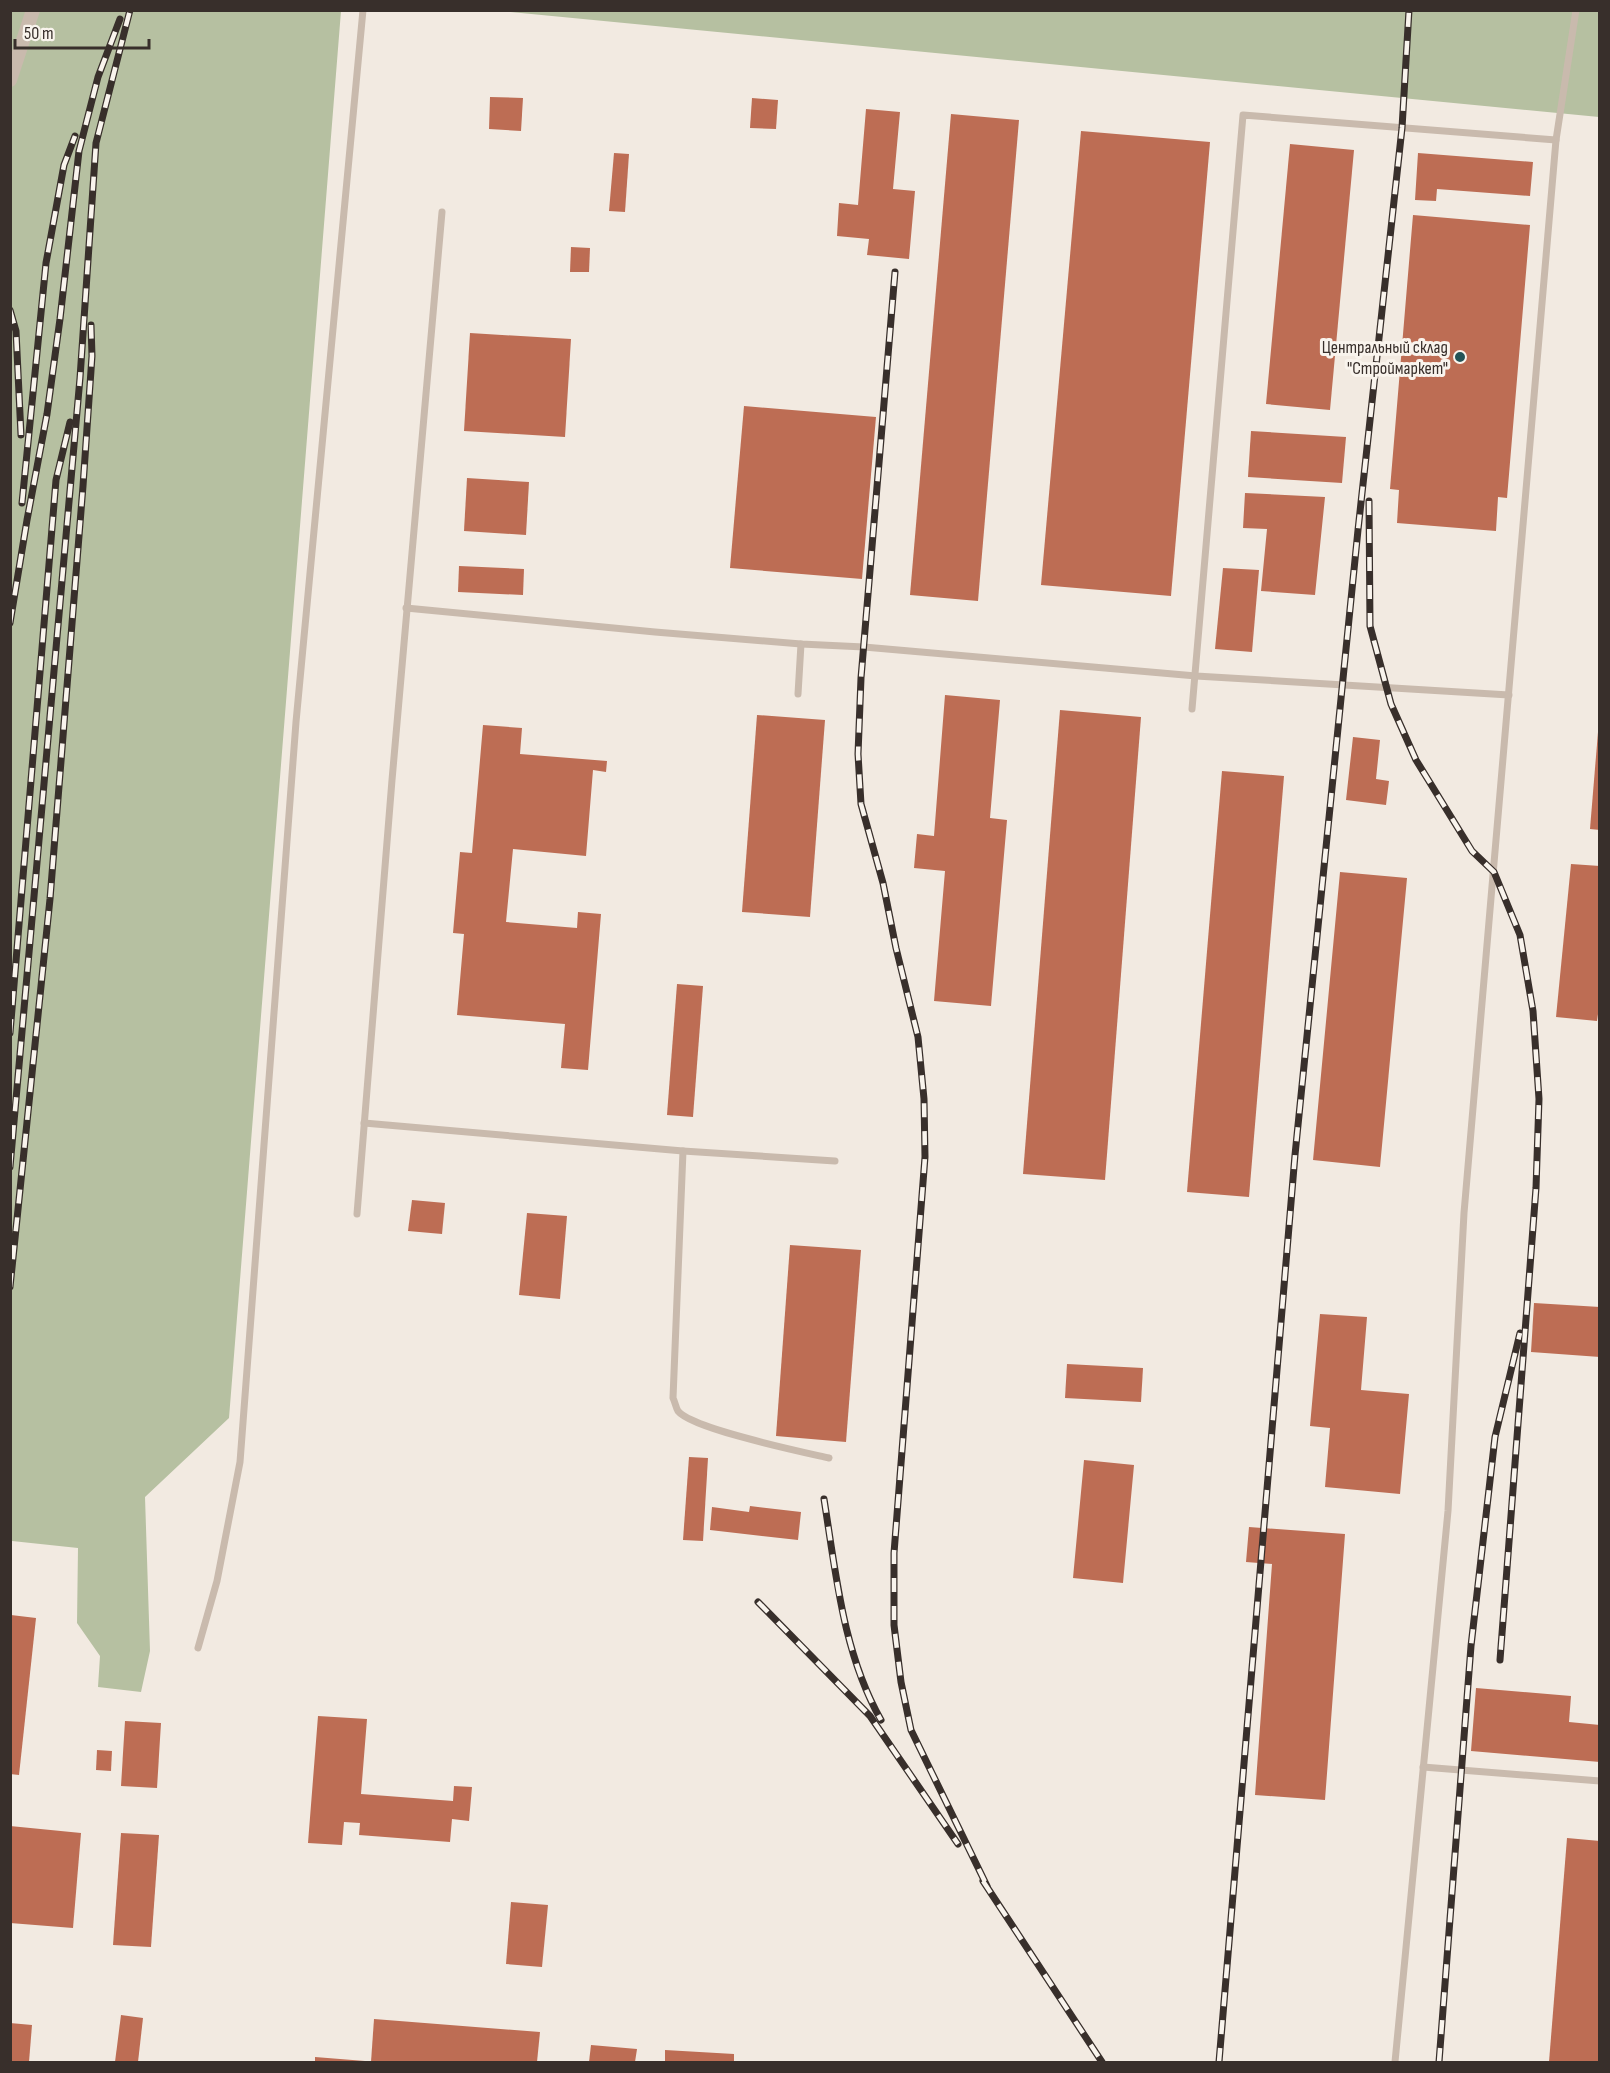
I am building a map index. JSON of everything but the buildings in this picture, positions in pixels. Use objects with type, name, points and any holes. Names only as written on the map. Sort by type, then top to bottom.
[{"type":"street","points":[[10,80],[33,10]]},
{"type":"lane","points":[[198,1648],[217,1581],[240,1462],[296,722],[363,10]]},
{"type":"lane","points":[[1395,2062],[1448,1511],[1464,1213],[1556,140],[1576,10]]},
{"type":"lane","points":[[1192,709],[1243,115],[1556,140]]},
{"type":"lane","points":[[357,1214],[406,608],[442,212]]},
{"type":"lane","points":[[406,608],[801,644],[864,647],[1196,676],[1509,695]]},
{"type":"lane","points":[[798,694],[801,644]]},
{"type":"lane","points":[[364,1123],[683,1151],[835,1161]]},
{"type":"lane","points":[[683,1151],[673,1398],[678,1412],[692,1420],[743,1438],[829,1458]]},
{"type":"lane","points":[[1423,1767],[1599,1781]]},
{"type":"green space","points":[[10,11],[341,11],[229,1418],[145,1497],[150,1651],[141,1692],[98,1687],[100,1656],[77,1623],[78,1548],[12,1541]]},
{"type":"green space","points":[[499,11],[1599,11],[1599,117]]},
{"type":"railway","points":[[10,1167],[80,378],[96,143],[130,10]]},
{"type":"railway","points":[[1219,2062],[1295,1155],[1358,530],[1402,128],[1409,10]]},
{"type":"railway","points":[[10,623],[47,414],[79,151],[98,77],[120,19]]},
{"type":"railway","points":[[22,503],[46,263],[64,165],[75,136]]},
{"type":"railway","points":[[895,272],[861,678],[858,754],[861,804],[883,883],[918,1037],[924,1099],[925,1157],[894,1553],[894,1625],[901,1682],[911,1730],[987,1886]]},
{"type":"railway","points":[[10,310],[16,331],[21,435]]},
{"type":"railway","points":[[10,1287],[50,899],[83,486],[92,356],[91,325]]},
{"type":"railway","points":[[10,1033],[56,480],[70,422]]},
{"type":"railway","points":[[1369,501],[1370,626],[1391,704],[1416,760],[1472,851],[1494,872],[1520,935],[1533,1011],[1539,1099],[1536,1188],[1500,1660]]},
{"type":"railway","points":[[1439,2062],[1471,1646],[1495,1437],[1520,1333]]},
{"type":"railway","points":[[824,1499],[837,1584],[849,1640],[868,1694],[881,1720]]},
{"type":"railway","points":[[758,1602],[870,1716],[958,1844]]},
{"type":"railway","points":[[983,1881],[1102,2062]]},
{"type":"place","name":"Центральный склад \"Строймаркет\"","points":[[1460,357]]}]
